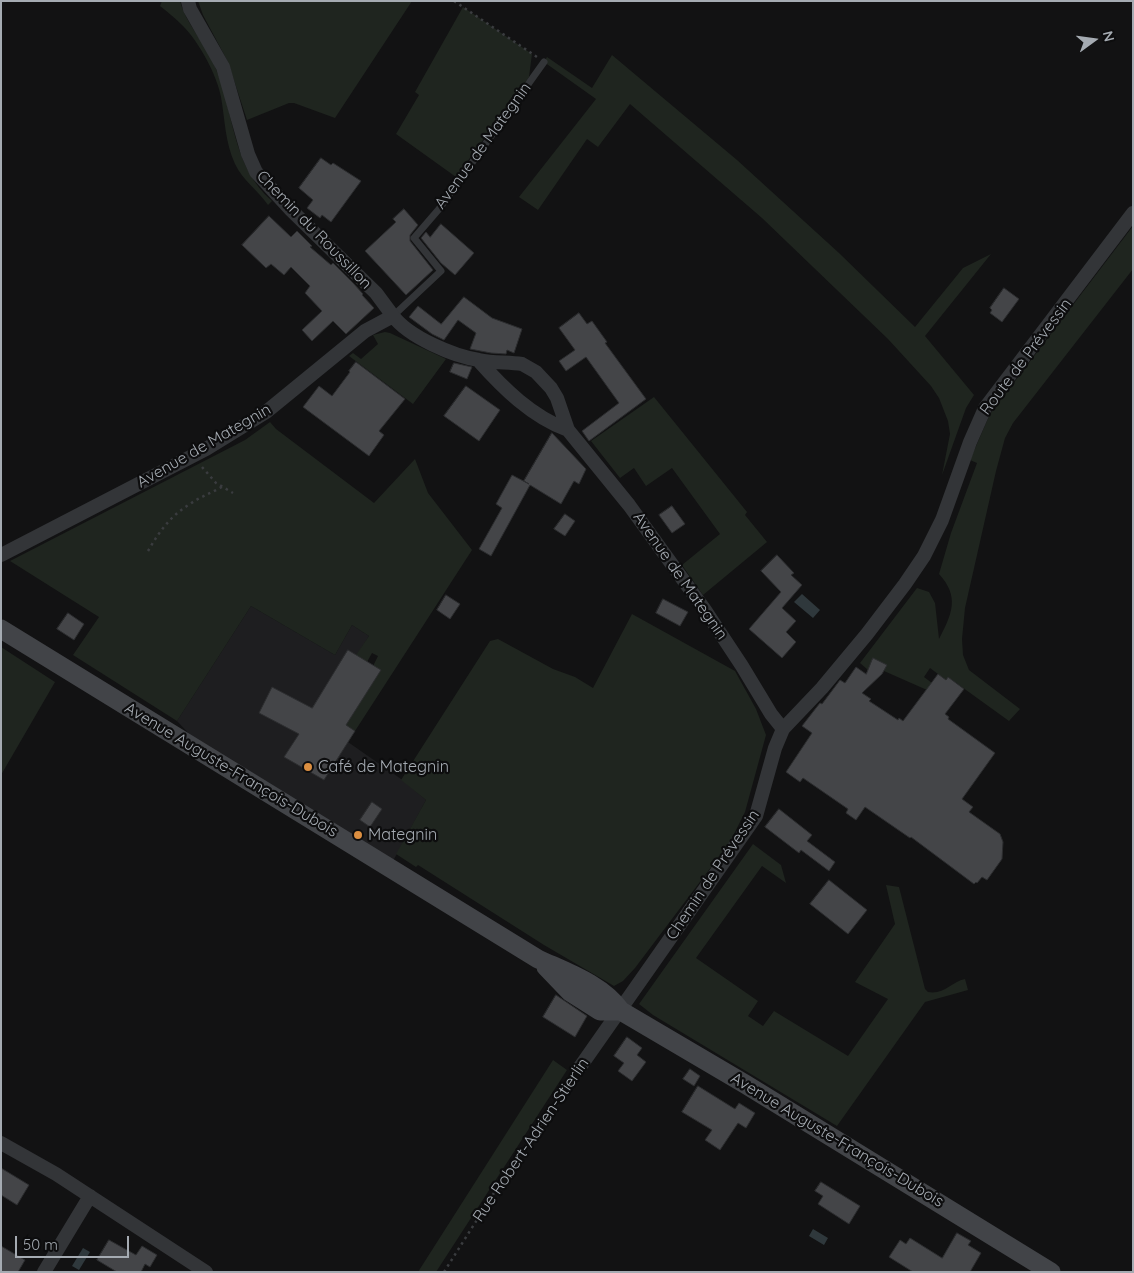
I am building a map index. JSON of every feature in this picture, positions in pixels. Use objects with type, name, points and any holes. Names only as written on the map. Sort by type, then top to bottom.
[{"type":"main road","name":"Avenue Auguste-François-Dubois","points":[[1,629],[538,959],[570,992],[600,1012],[621,1011],[745,1084],[1051,1272]]},
{"type":"street","name":"Chemin du Roussillon","points":[[188,1],[190,9],[223,67],[248,154],[256,172],[291,210],[376,293],[393,316]]},
{"type":"street","name":"Route de Prévessin","points":[[783,729],[836,671],[905,584],[934,537],[985,408],[1133,213]]},
{"type":"street","name":"Avenue de Mategnin","points":[[1,555],[193,456],[266,412],[365,331],[393,316],[405,329],[432,345],[478,360],[522,364],[536,372],[551,388],[568,430],[641,521],[705,610],[742,666],[760,698],[783,729]]},
{"type":"street","name":"Avenue de Mategnin","points":[[478,360],[510,392],[536,414],[552,424],[568,430]]},
{"type":"street","name":"Chemin de Prévessin","points":[[621,1011],[756,816],[775,748],[783,729]]},
{"type":"street","name":"Rue Robert-Adrien-Stierlin","points":[[580,1068],[621,1011]]},
{"type":"street","points":[[1,1143],[56,1174],[206,1272]]},
{"type":"street","points":[[44,1272],[90,1196]]},
{"type":"lane","name":"Avenue de Mategnin","points":[[393,316],[441,271],[414,238],[439,209],[544,62]]},
{"type":"path","points":[[454,1],[544,62]]},
{"type":"path","points":[[193,456],[216,483],[233,494]]},
{"type":"path","points":[[148,551],[173,515],[190,503],[222,487]]},
{"type":"path","name":"Rue Robert-Adrien-Stierlin","points":[[444,1272],[510,1170],[580,1068]]},
{"type":"shaded area","points":[[162,1],[180,1],[186,17],[209,54],[226,98],[241,154],[248,171],[258,187],[272,201],[268,205],[235,164],[227,139],[219,88],[206,59],[189,33],[160,6]]},
{"type":"shaded area","points":[[198,1],[412,1],[335,118],[294,103],[289,103],[247,120],[228,62],[203,15]]},
{"type":"shaded area","points":[[463,7],[532,54],[529,77],[456,177],[396,134],[419,95],[415,92]]},
{"type":"shaded area","points":[[612,55],[737,160],[839,253],[915,327],[963,268],[991,254],[925,336],[974,395],[966,408],[942,475],[950,434],[948,421],[939,398],[931,386],[888,339],[762,218],[630,104],[598,147],[587,139],[538,210],[519,197],[596,99],[544,62],[547,57],[592,88]]},
{"type":"shaded area","points":[[1133,226],[1133,269],[1013,423],[1005,438],[996,471],[965,608],[962,639],[963,655],[969,670],[1020,709],[1009,721],[948,677],[946,680],[930,668],[924,677],[936,686],[927,690],[884,671],[886,665],[873,659],[868,670],[860,663],[917,588],[929,592],[935,603],[939,639],[950,614],[952,598],[946,582],[939,574],[951,533],[977,463],[970,460],[990,414]]},
{"type":"shaded area","points":[[385,332],[446,359],[413,404],[349,356],[353,353],[361,359],[378,344],[373,335]]},
{"type":"shaded area","points":[[654,397],[747,512],[745,515],[767,542],[703,595],[682,565],[720,534],[672,468],[646,486],[634,468],[620,478],[591,441]]},
{"type":"shaded area","points":[[270,422],[276,429],[374,503],[415,459],[428,493],[472,550],[355,731],[346,725],[381,670],[373,666],[378,656],[372,653],[367,662],[356,655],[369,636],[352,625],[335,655],[251,606],[177,721],[73,655],[99,617],[10,561],[245,440]]},
{"type":"shaded area","points":[[802,594],[820,610],[813,618],[794,602]]},
{"type":"shaded area","points":[[251,606],[335,655],[352,625],[369,636],[357,655],[381,670],[347,725],[355,731],[348,742],[401,779],[426,800],[393,861],[191,736],[177,721]]},
{"type":"shaded area","points":[[632,614],[735,671],[756,709],[766,735],[745,812],[730,842],[635,968],[623,981],[614,986],[544,945],[418,865],[416,867],[396,854],[426,800],[401,780],[490,641],[498,639],[553,669],[575,677],[593,688]]},
{"type":"shaded area","points":[[1,647],[55,682],[1,775]]},
{"type":"shaded area","points":[[753,844],[781,865],[786,883],[762,866],[696,958],[758,1001],[748,1016],[763,1026],[774,1011],[848,1056],[888,999],[855,982],[895,924],[886,885],[899,887],[925,989],[928,992],[939,992],[965,979],[968,990],[925,1002],[837,1126],[653,1015],[639,1004]]},
{"type":"shaded area","points":[[553,1060],[567,1070],[436,1272],[418,1272]]},
{"type":"shaded area","points":[[813,1229],[828,1238],[824,1245],[809,1236]]},
{"type":"shaded area","points":[[83,1248],[90,1252],[79,1270],[72,1266]]},
{"type":"building","points":[[321,158],[331,165],[333,163],[361,181],[331,222],[322,215],[320,218],[307,208],[313,200],[299,188]]},
{"type":"building","points":[[404,209],[418,225],[410,235],[410,241],[433,270],[406,295],[365,251],[396,222],[393,219]]},
{"type":"building","points":[[269,216],[291,237],[297,231],[312,246],[310,247],[331,265],[333,263],[354,284],[374,308],[346,334],[333,321],[312,341],[302,330],[322,311],[305,293],[310,286],[291,267],[284,275],[271,264],[266,268],[242,245]]},
{"type":"building","points":[[441,224],[474,253],[455,275],[441,263],[421,238],[426,232],[430,237]]},
{"type":"building","points":[[1004,288],[1019,299],[1002,322],[990,313],[992,310],[990,308]]},
{"type":"building","points":[[464,297],[492,318],[522,329],[514,353],[507,350],[506,354],[470,349],[476,333],[458,320],[444,340],[432,334],[409,317],[418,306],[441,324]]},
{"type":"building","points":[[579,313],[587,324],[592,321],[607,342],[605,343],[646,399],[589,441],[582,431],[619,403],[586,357],[566,371],[559,361],[575,350],[559,328]]},
{"type":"building","points":[[356,362],[405,399],[379,431],[384,435],[369,456],[303,407],[319,386],[332,396]]},
{"type":"building","points":[[454,363],[472,367],[467,379],[450,372]]},
{"type":"building","points":[[466,386],[500,410],[479,441],[444,416]]},
{"type":"building","points":[[552,433],[586,469],[579,484],[574,481],[561,504],[530,485],[491,556],[479,549],[502,508],[496,504],[512,475],[529,484],[524,481]]},
{"type":"building","points":[[672,506],[685,524],[672,533],[659,515]]},
{"type":"building","points":[[565,514],[575,521],[565,536],[554,529]]},
{"type":"building","points":[[777,555],[794,573],[791,575],[802,585],[782,608],[796,621],[786,632],[796,642],[782,658],[749,629],[781,592],[761,571]]},
{"type":"building","points":[[446,595],[460,604],[450,619],[437,610]]},
{"type":"building","points":[[663,599],[688,612],[680,626],[656,613]]},
{"type":"building","points":[[68,613],[84,624],[74,640],[57,629]]},
{"type":"building","points":[[348,650],[381,670],[346,725],[355,731],[324,780],[284,757],[299,734],[259,713],[272,687],[312,708]]},
{"type":"building","points":[[873,658],[887,665],[882,674],[862,693],[871,699],[869,701],[898,720],[899,718],[903,721],[938,674],[946,680],[948,677],[964,689],[945,714],[949,717],[948,719],[995,753],[962,799],[973,807],[969,812],[1000,834],[1003,842],[1002,859],[987,880],[982,877],[974,884],[911,837],[865,807],[856,820],[846,813],[848,809],[803,778],[800,782],[786,772],[812,733],[802,726],[840,680],[845,683],[856,667],[866,674]]},
{"type":"building","points":[[372,802],[382,809],[370,827],[360,820]]},
{"type":"building","points":[[779,809],[812,835],[807,841],[835,862],[829,871],[801,850],[799,853],[765,827]]},
{"type":"building","points":[[829,880],[867,910],[848,934],[810,904]]},
{"type":"building","points":[[556,995],[587,1016],[575,1037],[543,1017]]},
{"type":"building","points":[[627,1037],[642,1048],[637,1055],[646,1062],[632,1081],[618,1071],[624,1063],[614,1056]]},
{"type":"building","points":[[690,1069],[700,1076],[694,1086],[683,1079]]},
{"type":"building","points":[[698,1086],[735,1109],[739,1103],[755,1113],[746,1128],[738,1123],[720,1150],[705,1140],[712,1130],[682,1112]]},
{"type":"building","points":[[1,1168],[29,1185],[17,1205],[1,1195]]},
{"type":"building","points":[[821,1182],[860,1206],[849,1224],[818,1204],[823,1196],[815,1191]]},
{"type":"building","points":[[957,1233],[971,1241],[968,1245],[981,1253],[970,1272],[913,1272],[889,1257],[900,1240],[906,1244],[910,1238],[942,1258]]},
{"type":"building","points":[[109,1240],[136,1255],[142,1246],[157,1255],[150,1267],[145,1264],[141,1272],[117,1272],[97,1260]]},
{"type":"building","points":[[1,1246],[25,1260],[18,1272],[1,1272]]},
{"type":"place","name":"Café de Mategnin","points":[[308,767]]},
{"type":"place","name":"Mategnin","points":[[358,835]]}]
